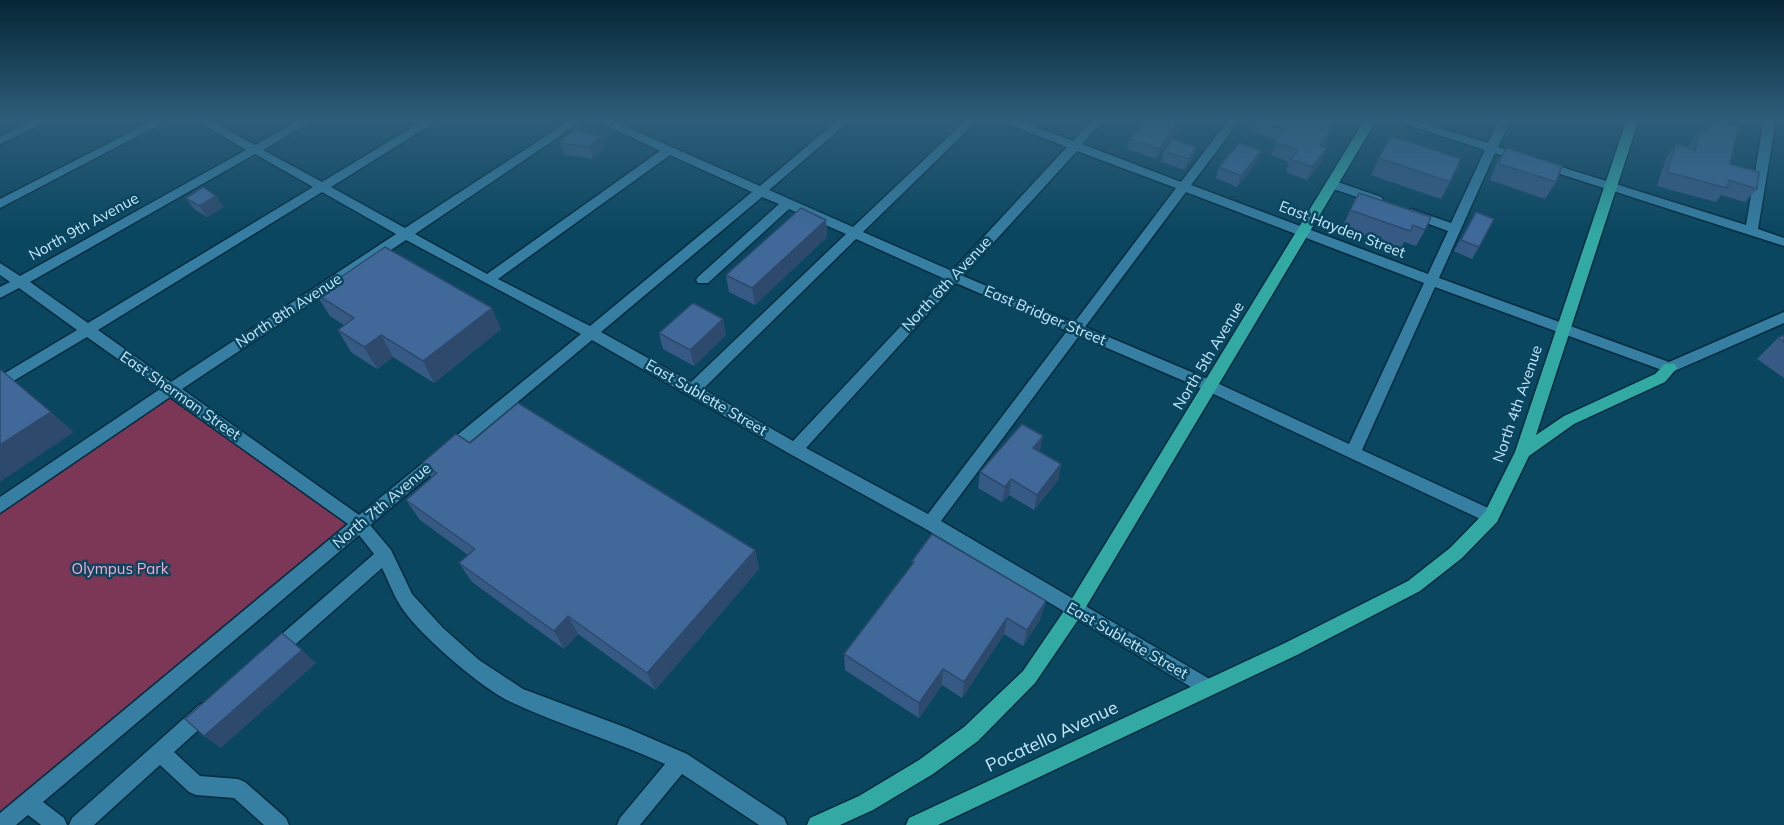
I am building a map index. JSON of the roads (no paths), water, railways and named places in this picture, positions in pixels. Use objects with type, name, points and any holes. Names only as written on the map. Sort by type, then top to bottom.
[{"type":"main road","name":"North 5th Avenue","points":[[1074,611],[1348,158]]},
{"type":"main road","name":"North 4th Avenue","points":[[1206,687],[1291,649],[1414,586],[1456,553],[1491,517],[1523,452],[1620,158]]},
{"type":"main road","points":[[1523,452],[1569,420],[1660,378],[1670,368]]},
{"type":"main road","points":[[817,825],[866,803],[926,767],[971,734],[1029,677],[1074,611]]},
{"type":"main road","name":"Pocatello Avenue","points":[[916,825],[1206,687]]},
{"type":"street","points":[[0,204],[90,158]]},
{"type":"street","name":"North 9th Avenue","points":[[0,292],[240,158]]},
{"type":"street","name":"East Sublette Street","points":[[270,158],[930,523],[1074,611],[1206,687]]},
{"type":"street","points":[[0,383],[371,158]]},
{"type":"street","name":"North 8th Avenue","points":[[0,506],[171,389],[521,158]]},
{"type":"street","points":[[488,280],[659,158]]},
{"type":"street","name":"East Bridger Street","points":[[683,158],[789,202],[953,277],[1210,386],[1491,517]]},
{"type":"street","name":"North 7th Avenue","points":[[2,825],[801,158]]},
{"type":"street","points":[[692,390],[933,158]]},
{"type":"street","name":"North 6th Avenue","points":[[795,450],[1064,158]]},
{"type":"street","name":"East Hayden Street","points":[[1105,158],[1431,281],[1670,368]]},
{"type":"street","points":[[930,523],[1206,158]]},
{"type":"street","points":[[1353,453],[1487,158]]},
{"type":"street","points":[[1521,158],[1784,242]]},
{"type":"street","points":[[1751,231],[1763,158]]},
{"type":"street","points":[[1332,184],[1455,229]]},
{"type":"street","points":[[703,279],[789,202]]},
{"type":"street","name":"East Sherman Street","points":[[0,268],[360,524],[385,555],[406,600],[437,634],[473,666],[517,696],[627,737],[680,761],[777,825]]},
{"type":"street","points":[[1670,368],[1784,317]]},
{"type":"street","points":[[258,665],[385,555]]},
{"type":"street","points":[[79,825],[222,697]]},
{"type":"street","points":[[159,752],[196,785],[238,789],[279,825]]},
{"type":"street","points":[[627,825],[680,761]]},
{"type":"street","points":[[28,802],[51,823]]},
{"type":"park label","name":"Olympus Park","points":[[120,569]]}]
